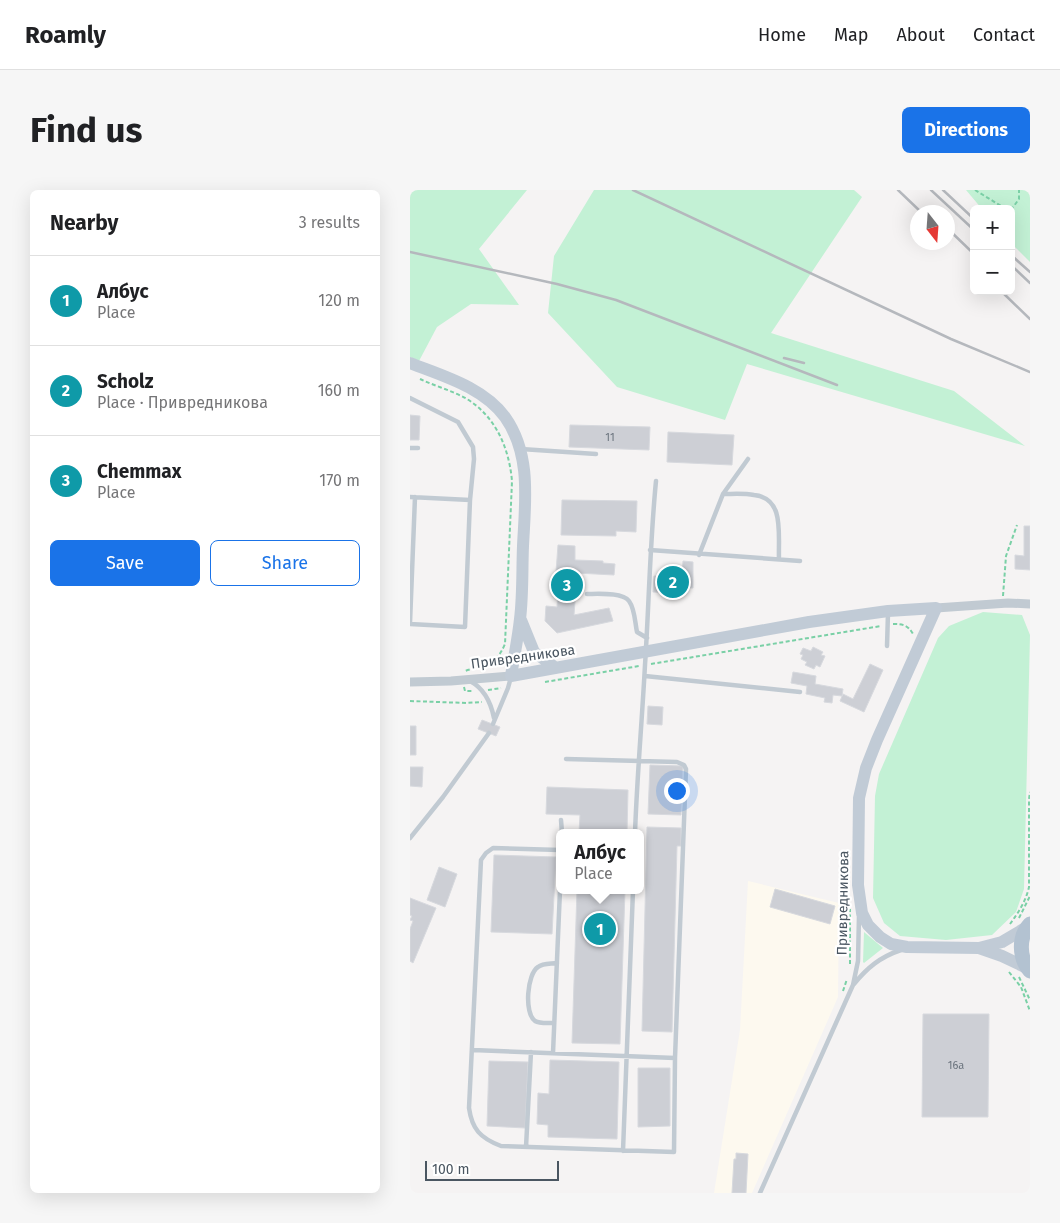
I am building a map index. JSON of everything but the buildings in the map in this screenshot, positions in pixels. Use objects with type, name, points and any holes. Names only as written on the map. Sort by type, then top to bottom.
[{"type":"main road","points":[[1024,971],[1021,946],[1024,933],[1029,926]]},
{"type":"street","points":[[410,363],[473,389],[504,416],[520,448],[525,486],[520,618],[510,682]]},
{"type":"street","name":"Привредникова","points":[[410,682],[466,680],[510,682],[556,668],[809,622],[888,618],[936,608],[1030,604]]},
{"type":"street","name":"Привредникова","points":[[854,903],[859,798],[866,768],[936,608]]},
{"type":"street","points":[[520,618],[534,652],[556,668]]},
{"type":"street","points":[[854,903],[868,925],[880,937],[891,944],[907,947],[979,948],[1002,942],[1029,926]]},
{"type":"street","points":[[979,948],[1002,956],[1024,971]]},
{"type":"lane","points":[[410,398],[458,422],[473,447],[474,459],[470,500],[465,627],[410,624],[412,497],[470,500]]},
{"type":"lane","points":[[410,448],[418,448]]},
{"type":"lane","points":[[520,448],[596,454]]},
{"type":"lane","points":[[699,555],[723,494],[748,459]]},
{"type":"lane","points":[[635,829],[638,760],[645,676],[650,550],[656,481]]},
{"type":"lane","points":[[723,494],[755,494],[770,500],[777,510],[778,559]]},
{"type":"lane","points":[[650,550],[800,561]]},
{"type":"lane","points":[[587,594],[618,595],[629,600],[637,632],[647,638]]},
{"type":"lane","points":[[887,646],[888,618]]},
{"type":"lane","points":[[645,676],[800,692]]},
{"type":"lane","points":[[466,680],[482,690],[492,708],[494,718]]},
{"type":"lane","points":[[493,724],[510,682]]},
{"type":"lane","points":[[410,838],[443,797],[489,733]]},
{"type":"lane","points":[[556,850],[493,848],[481,860],[469,1108],[471,1122],[480,1135],[488,1142],[501,1146],[674,1152],[675,1058],[686,769],[684,765],[677,762],[566,759]]},
{"type":"lane","points":[[561,820],[562,829]]},
{"type":"lane","points":[[552,1053],[560,894]]},
{"type":"lane","points":[[623,1151],[633,894]]},
{"type":"lane","name":"Привредникова","points":[[760,1193],[853,985],[858,961],[854,903]]},
{"type":"lane","points":[[853,985],[866,969],[885,955],[907,947]]},
{"type":"lane","points":[[554,1023],[539,1022],[530,1015],[529,980],[537,967],[544,964],[557,963]]},
{"type":"lane","points":[[473,1050],[675,1058]]},
{"type":"lane","points":[[526,1147],[531,1052]]},
{"type":"path","points":[[975,190],[999,205]]},
{"type":"path","points":[[1015,205],[1019,199],[1019,190]]},
{"type":"path","points":[[418,378],[467,399],[483,412],[495,426],[508,454],[512,481],[505,644],[500,654],[490,664],[463,672],[466,680],[465,691],[482,690],[510,682]]},
{"type":"path","points":[[1002,604],[1006,556],[1017,525]]},
{"type":"path","points":[[538,683],[645,665],[888,618],[910,627],[914,635]]},
{"type":"path","points":[[410,701],[474,702]]},
{"type":"path","points":[[1006,929],[1019,911],[1029,887],[1030,792]]},
{"type":"path","points":[[849,970],[854,903]]},
{"type":"path","points":[[1024,971],[1030,1000]]},
{"type":"path","points":[[848,976],[843,992],[848,995]]},
{"type":"shaded area","points":[[748,881],[839,903],[838,997],[752,1193],[714,1193],[740,1030]]},
{"type":"green space","points":[[410,190],[527,190],[479,249],[519,305],[471,304],[437,327],[419,361],[410,357]]},
{"type":"green space","points":[[594,190],[854,190],[862,197],[771,333],[954,391],[1025,446],[747,364],[725,420],[617,387],[548,313],[554,256]]},
{"type":"green space","points":[[966,190],[1030,190],[1030,262],[1015,247],[1015,205],[979,205]]},
{"type":"green space","points":[[983,612],[1022,615],[1030,635],[1024,889],[1016,912],[992,935],[946,940],[900,936],[884,923],[873,898],[875,796],[879,774],[938,638],[949,626]]},
{"type":"green space","points":[[864,932],[883,948],[864,963],[863,962]]},
{"type":"railway","points":[[633,190],[951,339],[1030,372]]},
{"type":"railway","points":[[898,190],[914,205]]},
{"type":"railway","points":[[931,190],[970,226]]},
{"type":"railway","points":[[943,190],[970,215]]},
{"type":"railway","points":[[955,236],[970,250]]},
{"type":"railway","points":[[410,252],[557,284],[616,300],[837,385]]},
{"type":"railway","points":[[1015,259],[1030,272]]},
{"type":"railway","points":[[1015,269],[1030,283]]},
{"type":"railway","points":[[1005,295],[1030,319]]},
{"type":"railway","points":[[784,358],[804,363]]},
{"type":"place","name":"Scholz","points":[[673,582]]},
{"type":"place","name":"Chemmax","points":[[567,585]]},
{"type":"place","name":"Албус","points":[[600,929]]}]
